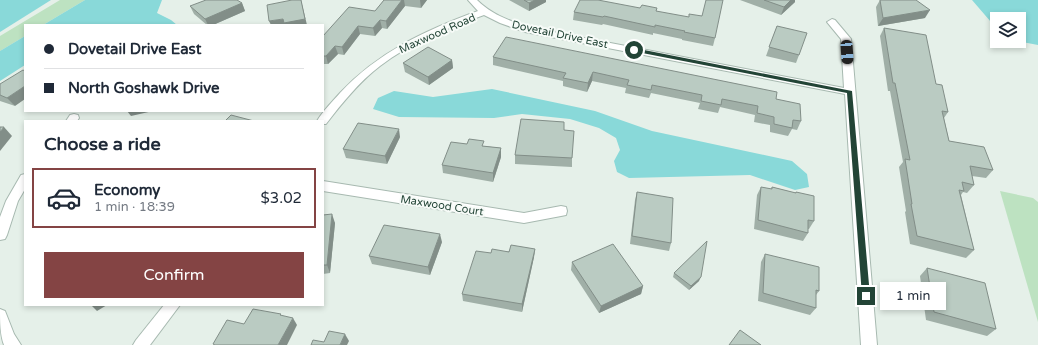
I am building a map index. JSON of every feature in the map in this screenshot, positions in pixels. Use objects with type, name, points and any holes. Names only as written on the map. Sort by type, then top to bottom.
[{"type":"street","points":[[472,0],[483,12]]},
{"type":"street","name":"Dovetail Drive East","points":[[483,12],[526,29],[850,92]]},
{"type":"street","name":"Maxwood Road","points":[[323,120],[356,82],[394,52],[438,30],[483,12]]},
{"type":"street","points":[[832,22],[846,39],[869,345]]},
{"type":"street","points":[[0,236],[12,201],[24,180]]},
{"type":"street","name":"Maxwood Court","points":[[324,186],[524,218],[561,211]]},
{"type":"street","points":[[141,345],[172,306]]},
{"type":"street","points":[[0,316],[12,345]]},
{"type":"green space","points":[[60,0],[85,0],[45,24],[24,24],[24,37],[0,51],[0,36]]},
{"type":"green space","points":[[1000,191],[1033,198],[1038,202],[1038,322]]},
{"type":"water","points":[[0,0],[51,0],[0,32]]},
{"type":"water","points":[[85,0],[162,0],[157,13],[176,24],[45,24]]},
{"type":"water","points":[[972,0],[1038,0],[1038,45],[1026,43],[1026,12],[990,12],[990,21]]},
{"type":"water","points":[[24,37],[24,66],[0,81],[0,51]]},
{"type":"water","points":[[492,89],[595,111],[652,131],[792,161],[807,174],[809,187],[795,190],[750,175],[629,178],[617,172],[614,161],[620,150],[616,138],[599,128],[570,119],[522,114],[494,118],[399,117],[373,109],[378,98],[394,91],[433,97]]},
{"type":"building","points":[[206,0],[237,0],[242,3],[205,19],[190,6]]},
{"type":"building","points":[[292,0],[301,0],[305,19],[284,23],[283,19],[269,21],[267,5]]},
{"type":"building","points":[[384,0],[402,0],[386,21],[380,20],[373,28],[358,26],[342,47],[335,46],[326,56],[324,56],[324,35],[349,7],[375,11]]},
{"type":"building","points":[[524,0],[535,0],[529,3]]},
{"type":"building","points":[[580,0],[598,0],[640,8],[642,5],[657,8],[656,11],[689,17],[689,14],[702,16],[706,0],[723,0],[715,38],[655,25],[655,27],[604,16],[574,12]]},
{"type":"building","points":[[764,0],[791,0],[784,7]]},
{"type":"building","points":[[880,0],[916,0],[930,10],[883,18]]},
{"type":"building","points":[[777,26],[807,33],[799,55],[769,47]]},
{"type":"building","points":[[884,28],[926,35],[936,84],[942,85],[948,112],[942,111],[949,141],[984,147],[993,170],[970,166],[974,185],[962,182],[964,191],[959,190],[974,250],[917,236],[905,159],[910,160],[895,83],[893,83]]},
{"type":"building","points":[[506,37],[777,92],[776,99],[800,104],[801,121],[793,120],[792,128],[774,124],[774,117],[757,113],[758,106],[722,99],[721,105],[701,101],[702,95],[652,85],[651,90],[627,85],[629,80],[593,72],[588,83],[563,78],[566,73],[493,57]]},
{"type":"building","points":[[428,47],[452,60],[428,77],[403,63]]},
{"type":"building","points":[[24,70],[24,87],[7,98],[0,95],[0,84]]},
{"type":"building","points":[[231,115],[250,120],[226,120]]},
{"type":"building","points":[[521,119],[564,122],[564,130],[574,131],[572,158],[515,155]]},
{"type":"building","points":[[358,123],[399,129],[385,156],[343,149]]},
{"type":"building","points":[[469,139],[484,141],[482,146],[501,148],[493,173],[442,165],[451,142],[467,144]]},
{"type":"building","points":[[761,187],[772,189],[772,187],[814,196],[814,221],[808,220],[808,233],[758,220]]},
{"type":"building","points":[[637,192],[673,198],[671,243],[632,236]]},
{"type":"building","points":[[332,214],[327,265],[324,265],[324,215]]},
{"type":"building","points":[[384,225],[440,234],[428,267],[369,256]]},
{"type":"building","points":[[707,241],[701,277],[691,286],[674,273]]},
{"type":"building","points":[[613,244],[643,286],[601,306],[572,262]]},
{"type":"building","points":[[511,245],[535,249],[522,304],[462,294],[476,251],[491,253],[492,249],[509,252]]},
{"type":"building","points":[[765,254],[819,267],[819,291],[816,290],[816,308],[763,293]]},
{"type":"building","points":[[927,268],[985,283],[996,329],[934,312]]},
{"type":"building","points":[[253,309],[281,314],[280,315],[293,318],[278,345],[213,344],[227,320],[244,324]]},
{"type":"building","points":[[740,330],[761,345],[729,345]]},
{"type":"building","points":[[329,331],[345,334],[340,345],[311,345],[313,340],[324,342]]},
{"type":"route","points":[[634,50],[850,92],[866,296]]}]
